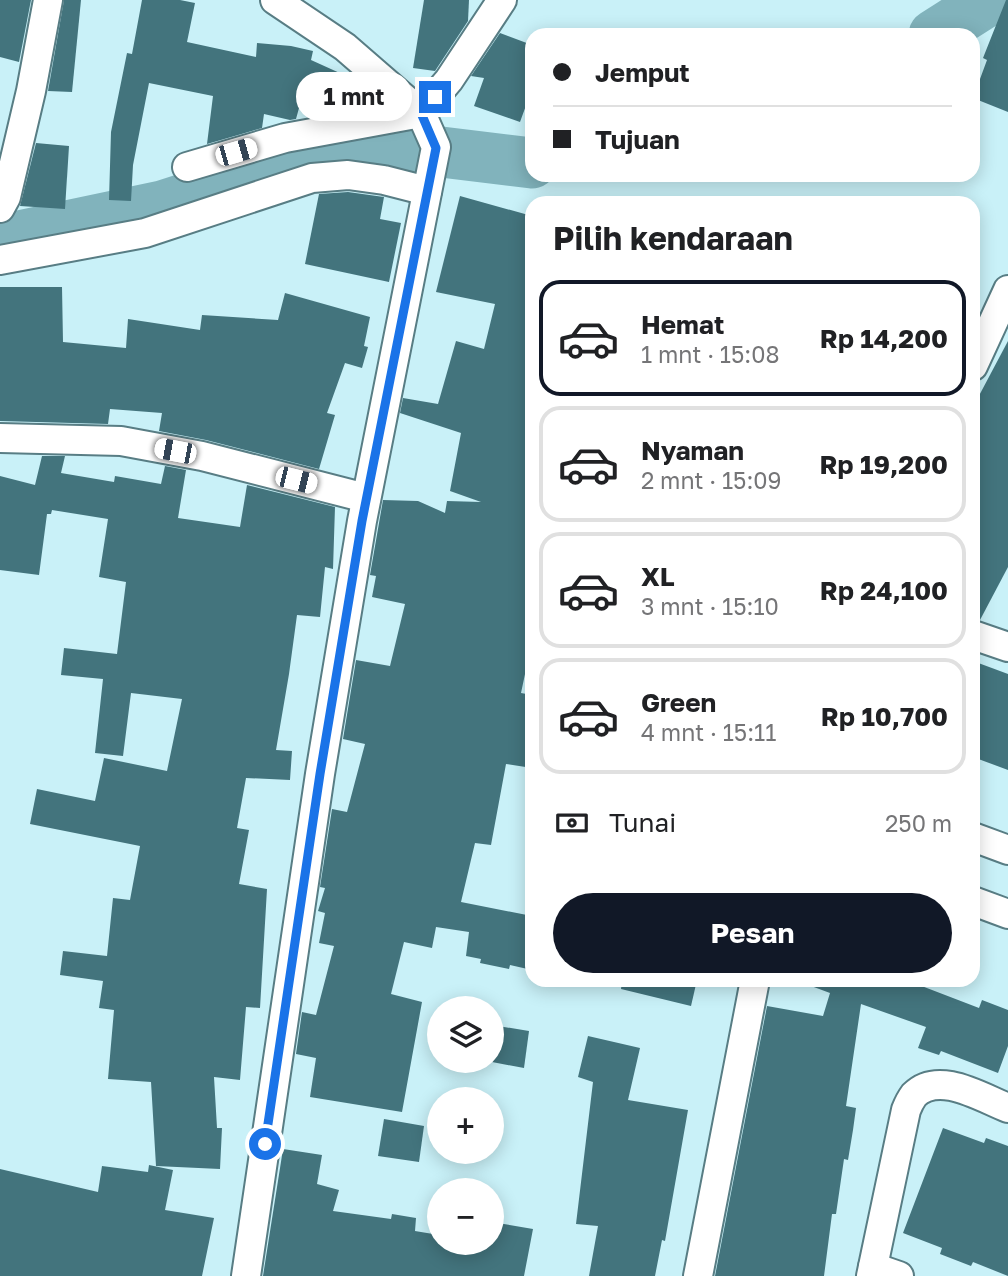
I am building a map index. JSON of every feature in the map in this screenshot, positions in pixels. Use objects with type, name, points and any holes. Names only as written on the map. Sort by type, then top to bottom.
[{"type":"street","points":[[0,208],[6,197],[31,91],[48,0]]},
{"type":"street","points":[[246,1276],[320,774],[366,498],[436,148],[421,113],[345,47],[275,0]]},
{"type":"street","points":[[187,167],[285,138],[421,113],[449,80],[502,0]]},
{"type":"street","points":[[0,260],[145,233],[312,178],[348,175],[428,188]]},
{"type":"street","points":[[980,334],[1008,290]]},
{"type":"street","points":[[0,438],[121,440],[201,456],[366,498]]},
{"type":"street","points":[[980,637],[1008,647]]},
{"type":"street","points":[[980,840],[1008,850]]},
{"type":"street","points":[[980,904],[1008,914]]},
{"type":"street","points":[[698,1276],[754,987]]},
{"type":"street","points":[[881,1273],[906,1110],[915,1095],[928,1086],[949,1085],[1008,1108]]},
{"type":"building","points":[[0,0],[31,0],[19,62],[0,57]]},
{"type":"building","points":[[64,0],[81,0],[72,92],[48,91]]},
{"type":"building","points":[[142,0],[180,0],[195,3],[187,42],[256,57],[257,43],[313,51],[311,60],[353,79],[351,83],[375,95],[371,105],[336,112],[302,97],[296,119],[264,114],[262,128],[207,144],[213,96],[149,83],[133,165],[131,201],[109,200],[111,132],[127,53],[132,54]]},
{"type":"building","points":[[424,0],[469,0],[468,21],[435,71],[413,68]]},
{"type":"building","points":[[1008,0],[1008,112],[980,101],[980,79],[987,60],[983,58]]},
{"type":"building","points":[[500,33],[525,42],[525,108],[520,122],[474,106],[484,78],[471,76]]},
{"type":"building","points":[[36,143],[69,146],[65,209],[20,206]]},
{"type":"building","points":[[348,192],[384,197],[380,219],[401,223],[389,282],[305,264],[319,194]]},
{"type":"building","points":[[460,196],[525,214],[525,674],[521,693],[525,694],[525,767],[506,764],[491,845],[475,843],[461,902],[525,915],[525,968],[510,965],[509,969],[480,963],[481,959],[466,956],[469,932],[436,927],[432,948],[404,942],[391,994],[422,1002],[402,1112],[310,1097],[316,1058],[296,1054],[302,1012],[316,1015],[334,946],[319,943],[325,913],[318,911],[325,888],[320,887],[332,809],[347,812],[365,744],[343,739],[356,660],[390,666],[405,604],[372,597],[376,576],[370,575],[383,500],[418,501],[445,513],[447,501],[481,502],[450,491],[461,433],[400,413],[403,398],[438,404],[456,341],[484,349],[495,304],[436,292]]},
{"type":"building","points":[[0,287],[62,287],[63,342],[126,348],[128,319],[200,330],[202,315],[278,320],[285,293],[370,317],[364,346],[368,347],[362,368],[345,363],[327,413],[335,415],[319,469],[206,440],[159,431],[162,413],[110,409],[108,424],[0,421]]},
{"type":"building","points":[[1008,341],[1008,567],[980,620],[980,394]]},
{"type":"building","points":[[42,456],[65,456],[61,473],[114,482],[115,476],[161,484],[165,466],[186,470],[178,518],[240,527],[247,485],[335,507],[333,569],[325,567],[320,617],[297,615],[276,750],[292,751],[290,780],[246,778],[237,828],[249,830],[239,884],[267,889],[260,1008],[246,1007],[240,1080],[214,1077],[217,1128],[222,1128],[220,1169],[156,1166],[151,1082],[108,1079],[114,1010],[99,1008],[103,981],[60,975],[63,951],[107,956],[113,898],[130,900],[140,846],[30,824],[37,789],[95,801],[104,758],[167,771],[182,699],[131,693],[123,756],[95,753],[103,679],[61,675],[64,648],[117,654],[126,582],[99,577],[108,519],[52,510],[51,514],[47,514],[39,575],[0,570],[0,476],[35,485]]},
{"type":"building","points":[[980,664],[1008,674],[1008,770],[980,760]]},
{"type":"building","points":[[621,987],[695,987],[691,1006]]},
{"type":"building","points":[[814,987],[924,987],[979,1008],[982,1000],[1008,1010],[1008,1046],[998,1073],[941,1051],[939,1055],[918,1048],[926,1027],[861,1004],[846,1106],[856,1108],[848,1160],[844,1159],[836,1214],[832,1214],[824,1276],[715,1276],[767,1006],[823,1016],[830,993]]},
{"type":"building","points":[[504,1027],[529,1031],[524,1068],[504,1064]]},
{"type":"building","points":[[588,1036],[640,1048],[628,1100],[688,1110],[665,1241],[662,1240],[655,1276],[589,1276],[598,1226],[576,1224],[593,1082],[578,1077]]},
{"type":"building","points":[[384,1119],[424,1126],[419,1162],[378,1156]]},
{"type":"building","points":[[943,1128],[984,1143],[986,1138],[1008,1146],[1008,1276],[973,1262],[971,1266],[940,1254],[942,1248],[903,1233]]},
{"type":"building","points":[[283,1149],[322,1155],[317,1184],[339,1190],[333,1211],[391,1219],[392,1214],[416,1218],[415,1231],[427,1233],[427,1255],[504,1255],[504,1224],[533,1229],[524,1276],[263,1276]]},
{"type":"building","points":[[149,1165],[173,1170],[165,1210],[214,1218],[202,1276],[0,1276],[0,1169],[98,1192],[102,1166],[148,1172]]},
{"type":"waterway","points":[[945,28],[989,0]]},
{"type":"waterway","points":[[0,240],[162,206],[265,173],[354,150],[392,146],[525,162]]},
{"type":"route","points":[[265,1144],[320,774],[362,521],[436,148],[421,113],[435,97]]}]
